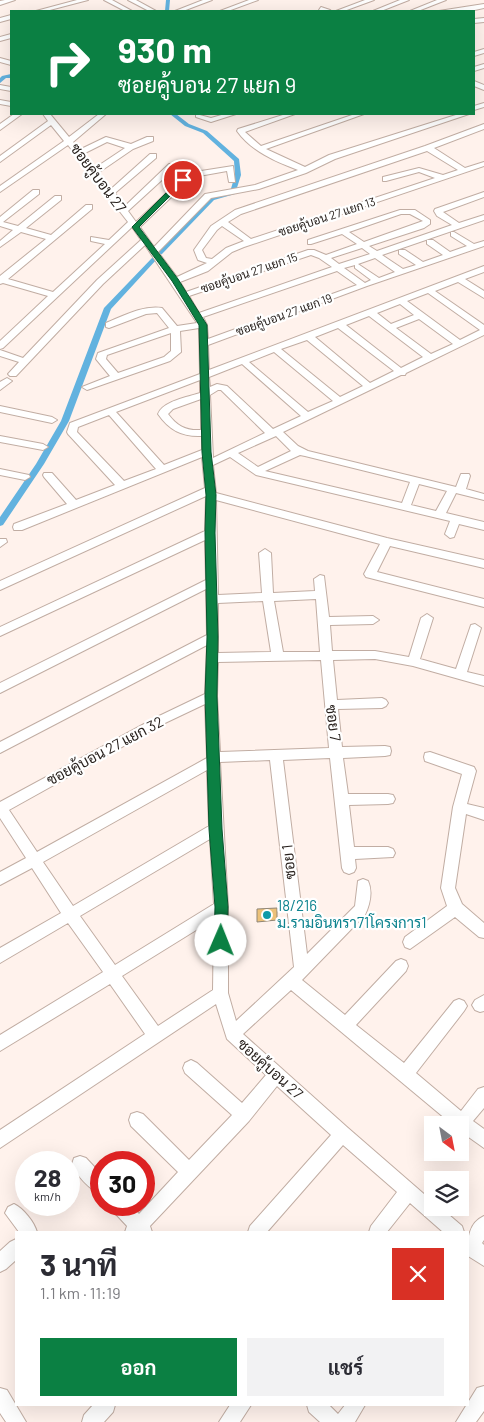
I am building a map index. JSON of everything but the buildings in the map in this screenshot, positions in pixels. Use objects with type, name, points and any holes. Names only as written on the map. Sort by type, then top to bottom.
[{"type":"street","points":[[41,10],[66,2],[85,0]]},
{"type":"street","points":[[107,0],[126,10]]},
{"type":"street","points":[[130,0],[151,10]]},
{"type":"street","points":[[181,10],[209,0]]},
{"type":"street","points":[[226,10],[255,0]]},
{"type":"street","points":[[342,10],[368,0]]},
{"type":"street","points":[[379,10],[406,0]]},
{"type":"street","points":[[416,10],[443,0]]},
{"type":"street","points":[[66,2],[76,8]]},
{"type":"street","points":[[336,2],[351,7]]},
{"type":"street","points":[[452,2],[456,10],[467,10],[484,6]]},
{"type":"street","points":[[0,88],[10,88]]},
{"type":"street","points":[[0,128],[17,115]]},
{"type":"street","points":[[0,190],[102,115]]},
{"type":"street","points":[[199,115],[211,120],[228,115]]},
{"type":"street","points":[[289,115],[238,132],[276,159],[302,169]]},
{"type":"street","points":[[261,148],[359,115]]},
{"type":"street","points":[[154,252],[204,200],[216,194],[256,187],[332,157],[454,115]]},
{"type":"street","points":[[0,160],[49,117]]},
{"type":"street","name":"ซอยคู้บอน 27","points":[[49,117],[70,140],[78,153],[111,193],[175,280],[201,320],[205,343],[206,433],[210,493],[213,637],[211,696],[221,907],[220,993],[232,1034],[342,1134],[455,1231]]},
{"type":"street","points":[[214,262],[202,259],[198,255],[198,250],[202,242],[222,222],[250,208],[428,148],[484,126]]},
{"type":"street","points":[[94,172],[130,147],[150,138]]},
{"type":"street","points":[[78,153],[106,139],[114,140],[130,147]]},
{"type":"street","points":[[428,148],[465,171]]},
{"type":"street","points":[[111,193],[153,156]]},
{"type":"street","points":[[228,158],[232,180]]},
{"type":"street","name":"ซอยคู้บอน 27 แยก 13","points":[[175,280],[197,273],[229,250],[465,171],[484,161]]},
{"type":"street","points":[[124,211],[172,166]]},
{"type":"street","points":[[7,381],[99,269],[110,243],[134,225],[182,182],[185,176],[230,168]]},
{"type":"street","points":[[370,168],[405,191]]},
{"type":"street","points":[[386,179],[419,170],[444,178]]},
{"type":"street","points":[[0,223],[36,192]]},
{"type":"street","points":[[474,247],[438,211],[484,194]]},
{"type":"street","points":[[0,245],[58,198]]},
{"type":"street","points":[[0,280],[89,207]]},
{"type":"street","points":[[311,242],[406,211],[412,212],[427,222],[421,226],[330,256]]},
{"type":"street","points":[[116,377],[101,359],[101,355],[111,350],[201,320],[376,254],[456,230],[484,217]]},
{"type":"street","points":[[222,222],[250,242]]},
{"type":"street","points":[[0,223],[53,238]]},
{"type":"street","points":[[343,231],[401,272]]},
{"type":"street","points":[[94,239],[110,243]]},
{"type":"street","points":[[0,346],[56,293],[145,240]]},
{"type":"street","points":[[430,242],[449,255]]},
{"type":"street","name":"ซอยคู้บอน 27 แยก 19","points":[[205,343],[484,243]]},
{"type":"street","name":"ซอยคู้บอน 27 แยก 15","points":[[185,295],[311,252],[318,253],[366,285]]},
{"type":"street","points":[[402,252],[422,265]]},
{"type":"street","points":[[358,266],[378,281]]},
{"type":"street","points":[[122,486],[72,432],[72,427],[78,422],[484,269]]},
{"type":"street","points":[[458,278],[484,295]]},
{"type":"street","points":[[0,280],[56,293]]},
{"type":"street","points":[[18,527],[162,469],[231,453],[402,373],[484,330],[429,290]]},
{"type":"street","points":[[400,300],[459,344]]},
{"type":"street","points":[[87,387],[174,355],[176,352],[174,329],[163,312],[155,309],[109,325]]},
{"type":"street","points":[[370,312],[430,358]]},
{"type":"street","points":[[390,327],[421,315]]},
{"type":"street","points":[[339,324],[402,373]]},
{"type":"street","points":[[307,335],[370,387]]},
{"type":"street","points":[[274,348],[339,401]]},
{"type":"street","points":[[0,353],[24,362]]},
{"type":"street","points":[[242,360],[308,417]]},
{"type":"street","points":[[206,433],[192,435],[183,433],[163,414],[164,410],[217,387],[224,388],[275,433],[299,451],[484,497]]},
{"type":"street","points":[[0,409],[52,420]]},
{"type":"street","points":[[110,411],[162,469]]},
{"type":"street","points":[[0,439],[43,447]]},
{"type":"street","points":[[257,471],[299,451]]},
{"type":"street","points":[[231,453],[257,471],[484,526]]},
{"type":"street","points":[[0,472],[25,477]]},
{"type":"street","points":[[48,476],[74,505]]},
{"type":"street","points":[[439,516],[465,476]]},
{"type":"street","points":[[404,508],[416,480]]},
{"type":"street","points":[[0,586],[210,493],[387,542],[484,564]]},
{"type":"street","points":[[450,534],[456,519]]},
{"type":"street","points":[[0,632],[210,533]]},
{"type":"street","points":[[387,542],[370,574],[484,603]]},
{"type":"street","points":[[265,553],[268,598],[278,657]]},
{"type":"street","name":"ซอย 7","points":[[320,579],[330,705],[337,752],[349,868]]},
{"type":"street","points":[[0,688],[211,582]]},
{"type":"street","points":[[212,599],[321,595]]},
{"type":"street","points":[[413,662],[427,618]]},
{"type":"street","points":[[324,621],[373,620]]},
{"type":"street","points":[[460,674],[475,628]]},
{"type":"street","points":[[0,748],[213,637]]},
{"type":"street","points":[[211,658],[327,654],[375,655],[413,662],[484,681]]},
{"type":"street","name":"ซอยคู้บอน 27 แยก 32","points":[[0,807],[161,720],[211,696]]},
{"type":"street","points":[[330,705],[382,703]]},
{"type":"street","points":[[0,879],[213,759],[276,754],[385,751]]},
{"type":"street","name":"ซอย 1","points":[[276,754],[296,975]]},
{"type":"street","points":[[430,757],[469,771],[460,807],[448,888],[454,909],[484,932]]},
{"type":"street","points":[[342,800],[388,799]]},
{"type":"street","points":[[0,807],[33,860],[156,1036]]},
{"type":"street","points":[[460,807],[484,814]]},
{"type":"street","points":[[0,956],[216,829]]},
{"type":"street","points":[[348,852],[388,853]]},
{"type":"street","points":[[232,1034],[296,975],[362,908],[364,900],[363,885]]},
{"type":"street","points":[[0,1044],[221,907]]},
{"type":"street","points":[[410,942],[454,909]]},
{"type":"street","points":[[345,1026],[401,966]]},
{"type":"street","points":[[296,975],[345,1026],[406,1073],[457,1116]]},
{"type":"street","points":[[0,1140],[220,993]]},
{"type":"street","points":[[406,1073],[459,1006]]},
{"type":"street","points":[[192,1068],[242,1114]]},
{"type":"street","points":[[127,1216],[139,1231],[276,1075]]},
{"type":"street","points":[[467,1116],[484,1095]]},
{"type":"street","points":[[137,1120],[189,1172]]},
{"type":"street","points":[[469,1126],[484,1140]]},
{"type":"street","points":[[257,1231],[342,1134]]},
{"type":"street","points":[[80,1164],[90,1174]]},
{"type":"street","points":[[378,1231],[409,1191]]},
{"type":"street","points":[[14,1213],[28,1231]]},
{"type":"street","points":[[469,1244],[484,1225]]},
{"type":"street","points":[[469,1246],[484,1257]]},
{"type":"street","points":[[0,1263],[15,1249]]},
{"type":"street","points":[[465,1422],[484,1395]]},
{"type":"street","points":[[0,1397],[17,1422]]},
{"type":"street","points":[[91,1422],[105,1406]]},
{"type":"street","points":[[228,1422],[241,1406]]},
{"type":"street","points":[[317,1406],[333,1422]]},
{"type":"street","points":[[344,1422],[355,1406]]},
{"type":"waterway","points":[[167,10],[168,0]]},
{"type":"waterway","points":[[0,81],[4,77],[10,76]]},
{"type":"waterway","points":[[160,253],[212,199],[233,193],[238,175],[237,160],[205,132],[187,125],[174,115]]},
{"type":"waterway","points":[[0,523],[40,464],[65,421],[108,308],[154,259]]},
{"type":"place","name":"18/216 ม.รามอินทรา71โครงการ1","points":[[267,915]]},
{"type":"route","points":[[183,180],[136,227],[175,280],[203,325],[206,433],[211,495],[210,533],[213,637],[211,696],[221,941]]}]
